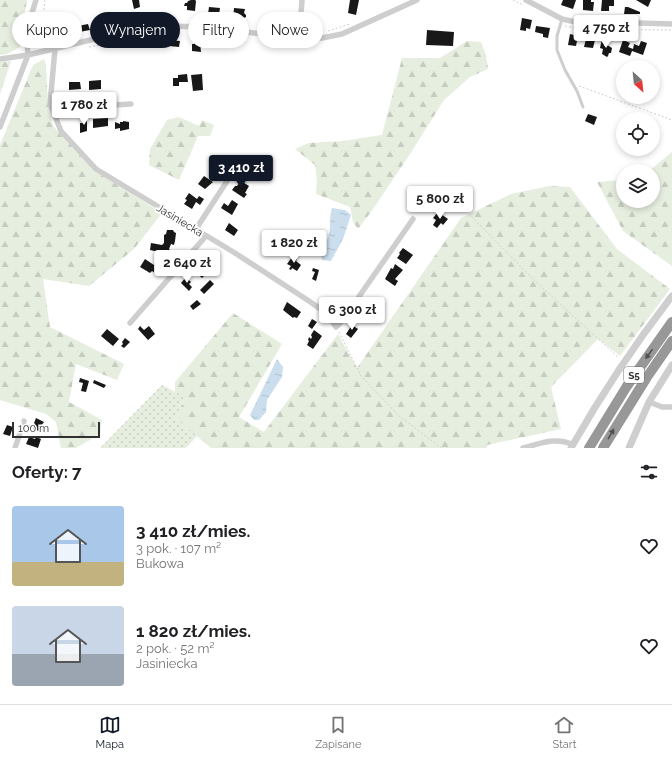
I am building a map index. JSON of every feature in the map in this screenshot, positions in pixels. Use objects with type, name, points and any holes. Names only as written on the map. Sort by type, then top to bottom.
[{"type":"highway","name":"S5","points":[[589,448],[630,381],[672,322]]},
{"type":"highway","name":"S5","points":[[603,448],[631,402],[672,341]]},
{"type":"street","points":[[0,127],[28,55],[26,32],[36,0]]},
{"type":"street","points":[[301,12],[302,0]]},
{"type":"street","points":[[323,38],[342,34],[417,0]]},
{"type":"street","points":[[526,0],[561,22],[672,24]]},
{"type":"street","points":[[0,59],[52,50],[145,28],[166,26],[204,27],[257,33]]},
{"type":"street","name":"Jasiniecka","points":[[52,50],[50,104],[61,131],[96,169],[196,229],[309,301],[326,313],[336,327]]},
{"type":"street","points":[[52,109],[131,104]]},
{"type":"street","points":[[196,229],[231,175]]},
{"type":"street","points":[[336,327],[342,321],[412,218]]},
{"type":"street","points":[[130,323],[206,236]]},
{"type":"street","points":[[523,448],[556,440],[567,442],[572,447],[624,362],[672,296]]},
{"type":"street","points":[[628,448],[648,402],[672,365]]},
{"type":"street","points":[[648,402],[662,407],[672,407]]},
{"type":"street","points":[[15,448],[24,421]]},
{"type":"lane","points":[[561,22],[557,36],[557,50],[565,70],[573,83],[582,107]]},
{"type":"path","points":[[43,12],[45,0]]},
{"type":"path","points":[[561,22],[580,29],[672,30]]},
{"type":"path","points":[[86,47],[90,46]]},
{"type":"path","points":[[573,83],[672,120]]},
{"type":"path","points":[[469,214],[534,280],[624,362]]},
{"type":"path","points":[[336,327],[361,376],[398,415],[441,448]]},
{"type":"green space","points":[[0,0],[27,0],[25,12],[12,12],[12,48],[18,48],[7,54],[0,55]]},
{"type":"green space","points":[[467,41],[481,42],[486,55],[488,69],[470,77],[444,100],[410,154],[358,229],[353,222],[350,207],[316,194],[317,181],[315,165],[295,149],[309,143],[343,141],[382,135],[402,58],[440,58]]},
{"type":"green space","points":[[44,59],[46,65],[48,104],[53,126],[95,171],[162,213],[134,249],[89,286],[43,279],[50,327],[124,364],[117,380],[76,364],[69,402],[102,420],[100,434],[76,448],[61,448],[56,422],[46,414],[0,400],[0,145],[33,65]]},
{"type":"green space","points":[[11,61],[0,94],[0,62]]},
{"type":"green space","points":[[179,117],[199,126],[202,120],[214,125],[210,136],[198,136],[179,180],[149,165],[150,149],[167,120]]},
{"type":"green space","points":[[672,152],[672,266],[623,231],[597,182],[616,181],[616,208],[660,208],[660,164],[657,164]]},
{"type":"green space","points":[[549,186],[570,187],[617,249],[670,289],[620,356],[598,339],[551,387],[561,429],[487,445],[486,448],[211,448],[174,417],[187,398],[175,392],[175,382],[233,313],[282,344],[239,417],[264,432],[338,334],[357,368],[461,218],[511,194]]},
{"type":"green space","points":[[162,385],[187,398],[174,417],[197,436],[186,448],[100,448]]},
{"type":"water","points":[[332,208],[345,210],[351,215],[343,239],[331,261],[322,260],[322,256],[329,234]]},
{"type":"water","points":[[277,359],[283,367],[282,377],[267,400],[266,412],[259,420],[254,420],[250,415]]},
{"type":"building","points":[[132,0],[139,0],[140,7],[134,9]]},
{"type":"building","points":[[191,0],[196,1],[195,11],[187,10],[187,6],[184,6],[185,3]]},
{"type":"building","points":[[350,0],[359,0],[356,15],[348,13]]},
{"type":"building","points":[[563,0],[576,0],[573,9],[561,5]]},
{"type":"building","points":[[583,0],[591,0],[591,2],[594,2],[593,11],[583,10]]},
{"type":"building","points":[[602,0],[614,0],[614,6],[609,6],[609,11],[601,11]]},
{"type":"building","points":[[636,0],[651,0],[648,7]]},
{"type":"building","points":[[209,7],[220,8],[219,12],[208,12]]},
{"type":"building","points":[[625,7],[640,12],[640,14],[624,14]]},
{"type":"building","points":[[234,8],[245,9],[244,12],[234,12]]},
{"type":"building","points":[[522,18],[532,20],[530,29],[526,28],[526,31],[520,30]]},
{"type":"building","points":[[88,24],[90,30],[82,31],[82,25]]},
{"type":"building","points":[[536,26],[550,28],[548,38],[543,37],[543,34],[535,32]]},
{"type":"building","points":[[427,30],[454,32],[453,46],[426,45]]},
{"type":"building","points":[[570,34],[578,36],[576,46],[568,45]]},
{"type":"building","points":[[586,39],[595,40],[593,48],[584,47]]},
{"type":"building","points":[[602,39],[606,40],[604,46],[607,45],[612,48],[611,53],[609,53],[607,57],[602,54],[603,49],[600,48]]},
{"type":"building","points":[[623,40],[630,43],[628,47],[633,49],[634,44],[639,46],[641,41],[647,43],[643,55],[632,51],[630,56],[619,52]]},
{"type":"building","points":[[192,48],[201,48],[201,52],[192,51]]},
{"type":"building","points":[[187,74],[188,82],[179,82],[179,86],[173,86],[173,78],[178,78],[178,75]]},
{"type":"building","points":[[202,74],[203,90],[193,91],[191,75]]},
{"type":"building","points":[[101,80],[101,89],[89,90],[89,81]]},
{"type":"building","points":[[69,82],[80,82],[81,89],[69,90]]},
{"type":"building","points":[[588,114],[597,117],[594,125],[585,121]]},
{"type":"building","points":[[108,118],[108,126],[93,128],[93,119]]},
{"type":"building","points":[[83,119],[87,119],[87,131],[80,133],[80,123],[83,123]]},
{"type":"building","points":[[115,122],[120,124],[120,122],[129,122],[129,129],[120,131],[120,128],[115,129]]},
{"type":"building","points":[[204,176],[213,182],[205,189],[198,184]]},
{"type":"building","points":[[241,181],[249,186],[245,193],[247,194],[244,198],[232,190]]},
{"type":"building","points":[[189,193],[197,199],[199,196],[204,199],[200,205],[196,202],[192,209],[184,204]]},
{"type":"building","points":[[232,200],[238,204],[232,215],[221,208],[224,203],[228,206]]},
{"type":"building","points":[[438,212],[448,219],[443,225],[441,223],[437,228],[433,225],[436,220],[433,218]]},
{"type":"building","points":[[229,223],[238,230],[234,236],[225,230]]},
{"type":"building","points":[[167,230],[173,230],[176,233],[174,245],[171,244],[170,250],[166,254],[164,252],[150,250],[151,243],[162,245],[164,243],[164,235],[166,234]]},
{"type":"building","points":[[403,248],[413,255],[406,264],[397,258]]},
{"type":"building","points":[[205,251],[216,258],[212,265],[200,259]]},
{"type":"building","points":[[292,257],[297,259],[296,261],[301,265],[297,271],[292,268],[291,270],[289,269],[291,266],[287,264]]},
{"type":"building","points":[[145,259],[154,265],[155,262],[164,267],[158,275],[152,271],[150,273],[140,267]]},
{"type":"building","points":[[195,264],[206,274],[202,278],[191,268]]},
{"type":"building","points":[[395,264],[403,270],[395,279],[398,281],[395,286],[385,279]]},
{"type":"building","points":[[313,268],[319,270],[316,281],[312,279],[315,272],[312,271]]},
{"type":"building","points":[[186,277],[191,282],[189,284],[192,287],[189,291],[181,283]]},
{"type":"building","points":[[210,280],[214,284],[204,294],[200,290]]},
{"type":"building","points":[[197,300],[201,304],[193,310],[190,306]]},
{"type":"building","points":[[287,302],[301,312],[297,318],[293,318],[283,310]]},
{"type":"building","points":[[312,319],[317,322],[312,329],[308,326]]},
{"type":"building","points":[[352,325],[358,329],[351,338],[346,334]]},
{"type":"building","points":[[140,326],[144,330],[149,326],[155,334],[148,340],[138,329]]},
{"type":"building","points":[[107,329],[119,339],[113,346],[101,336]]},
{"type":"building","points":[[314,330],[322,336],[313,349],[307,345],[309,337],[311,339],[311,335]]},
{"type":"building","points":[[125,338],[130,342],[124,348],[121,346]]},
{"type":"building","points":[[80,378],[89,381],[86,392],[81,391],[83,383],[79,382]]},
{"type":"building","points":[[94,380],[106,385],[104,388],[93,383]]},
{"type":"building","points":[[36,418],[44,422],[41,426],[44,427],[42,432],[33,429]]},
{"type":"building","points":[[7,425],[13,427],[10,436],[3,434]]},
{"type":"building","points":[[29,437],[41,439],[38,448],[26,444]]}]
